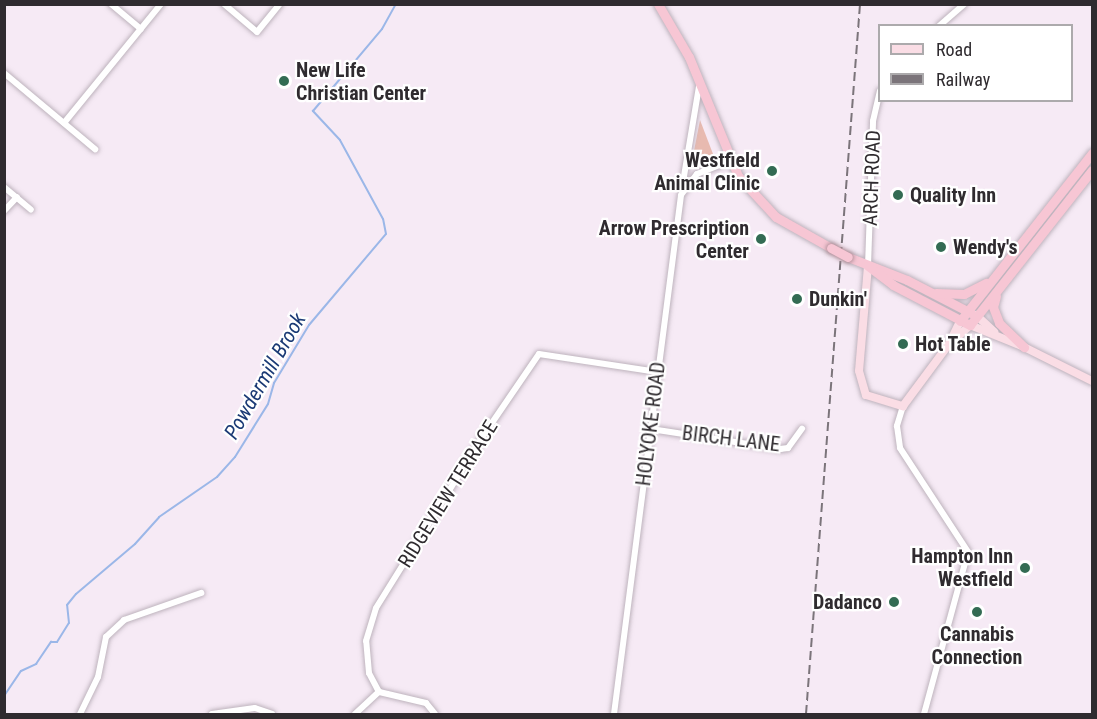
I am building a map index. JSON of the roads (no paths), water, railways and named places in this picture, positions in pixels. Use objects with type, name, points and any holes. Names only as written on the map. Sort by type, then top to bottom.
[{"type":"highway","points":[[658,4],[689,57],[729,161],[751,194],[776,217],[831,248],[976,315]]},
{"type":"highway","points":[[960,321],[1092,153]]},
{"type":"highway","points":[[868,266],[893,285],[970,325],[1092,170]]},
{"type":"highway","points":[[929,292],[968,293],[999,272]]},
{"type":"highway","points":[[1001,285],[993,302],[997,318],[1024,347]]},
{"type":"main road","points":[[868,266],[860,383],[866,395],[876,400],[903,406],[949,344],[960,321]]},
{"type":"main road","points":[[976,315],[999,336]]},
{"type":"main road","points":[[949,344],[970,325],[1024,347],[1092,381]]},
{"type":"street","points":[[111,4],[141,29]]},
{"type":"street","points":[[64,123],[160,4]]},
{"type":"street","points":[[224,4],[257,32],[280,4]]},
{"type":"street","points":[[941,24],[964,4]]},
{"type":"street","points":[[4,73],[95,148]]},
{"type":"street","name":"HOLYOKE ROAD","points":[[614,714],[681,195],[699,86]]},
{"type":"street","name":"ARCH ROAD","points":[[868,266],[873,121],[878,96]]},
{"type":"street","points":[[681,195],[697,174],[729,161]]},
{"type":"street","points":[[4,187],[31,210]]},
{"type":"street","points":[[4,211],[17,197]]},
{"type":"street","name":"RIDGEVIEW TERRACE","points":[[379,692],[369,673],[365,651],[376,608],[536,356],[543,353],[658,372]]},
{"type":"street","points":[[903,406],[898,419],[900,448],[968,552],[924,714]]},
{"type":"street","name":"BIRCH LANE","points":[[651,429],[780,449],[788,448],[802,429]]},
{"type":"street","points":[[80,714],[98,677],[106,637],[124,620],[201,593]]},
{"type":"street","points":[[355,714],[379,692],[416,699],[426,703],[435,714]]},
{"type":"street","points":[[212,714],[255,708],[272,714]]},
{"type":"waterway","name":"Powdermill Brook","points":[[4,696],[21,671],[36,664],[51,642],[57,642],[69,623],[67,605],[76,594],[135,544],[159,517],[217,477],[235,457],[268,404],[274,383],[309,325],[386,234],[383,219],[340,140],[313,111],[382,29],[396,4]]},
{"type":"railway","points":[[806,714],[860,4]]},
{"type":"place","name":"New Life Christian Center","points":[[284,81]]},
{"type":"place","name":"Westfield Animal Clinic","points":[[772,171]]},
{"type":"place","name":"Quality Inn","points":[[898,195]]},
{"type":"place","name":"Arrow Prescription Center","points":[[761,239]]},
{"type":"place","name":"Wendy's","points":[[941,247]]},
{"type":"place","name":"Dunkin'","points":[[797,299]]},
{"type":"place","name":"Hot Table","points":[[903,344]]},
{"type":"place","name":"Hampton Inn Westfield","points":[[1025,568]]},
{"type":"place","name":"Dadanco","points":[[894,602]]},
{"type":"place","name":"Cannabis Connection","points":[[977,612]]}]
